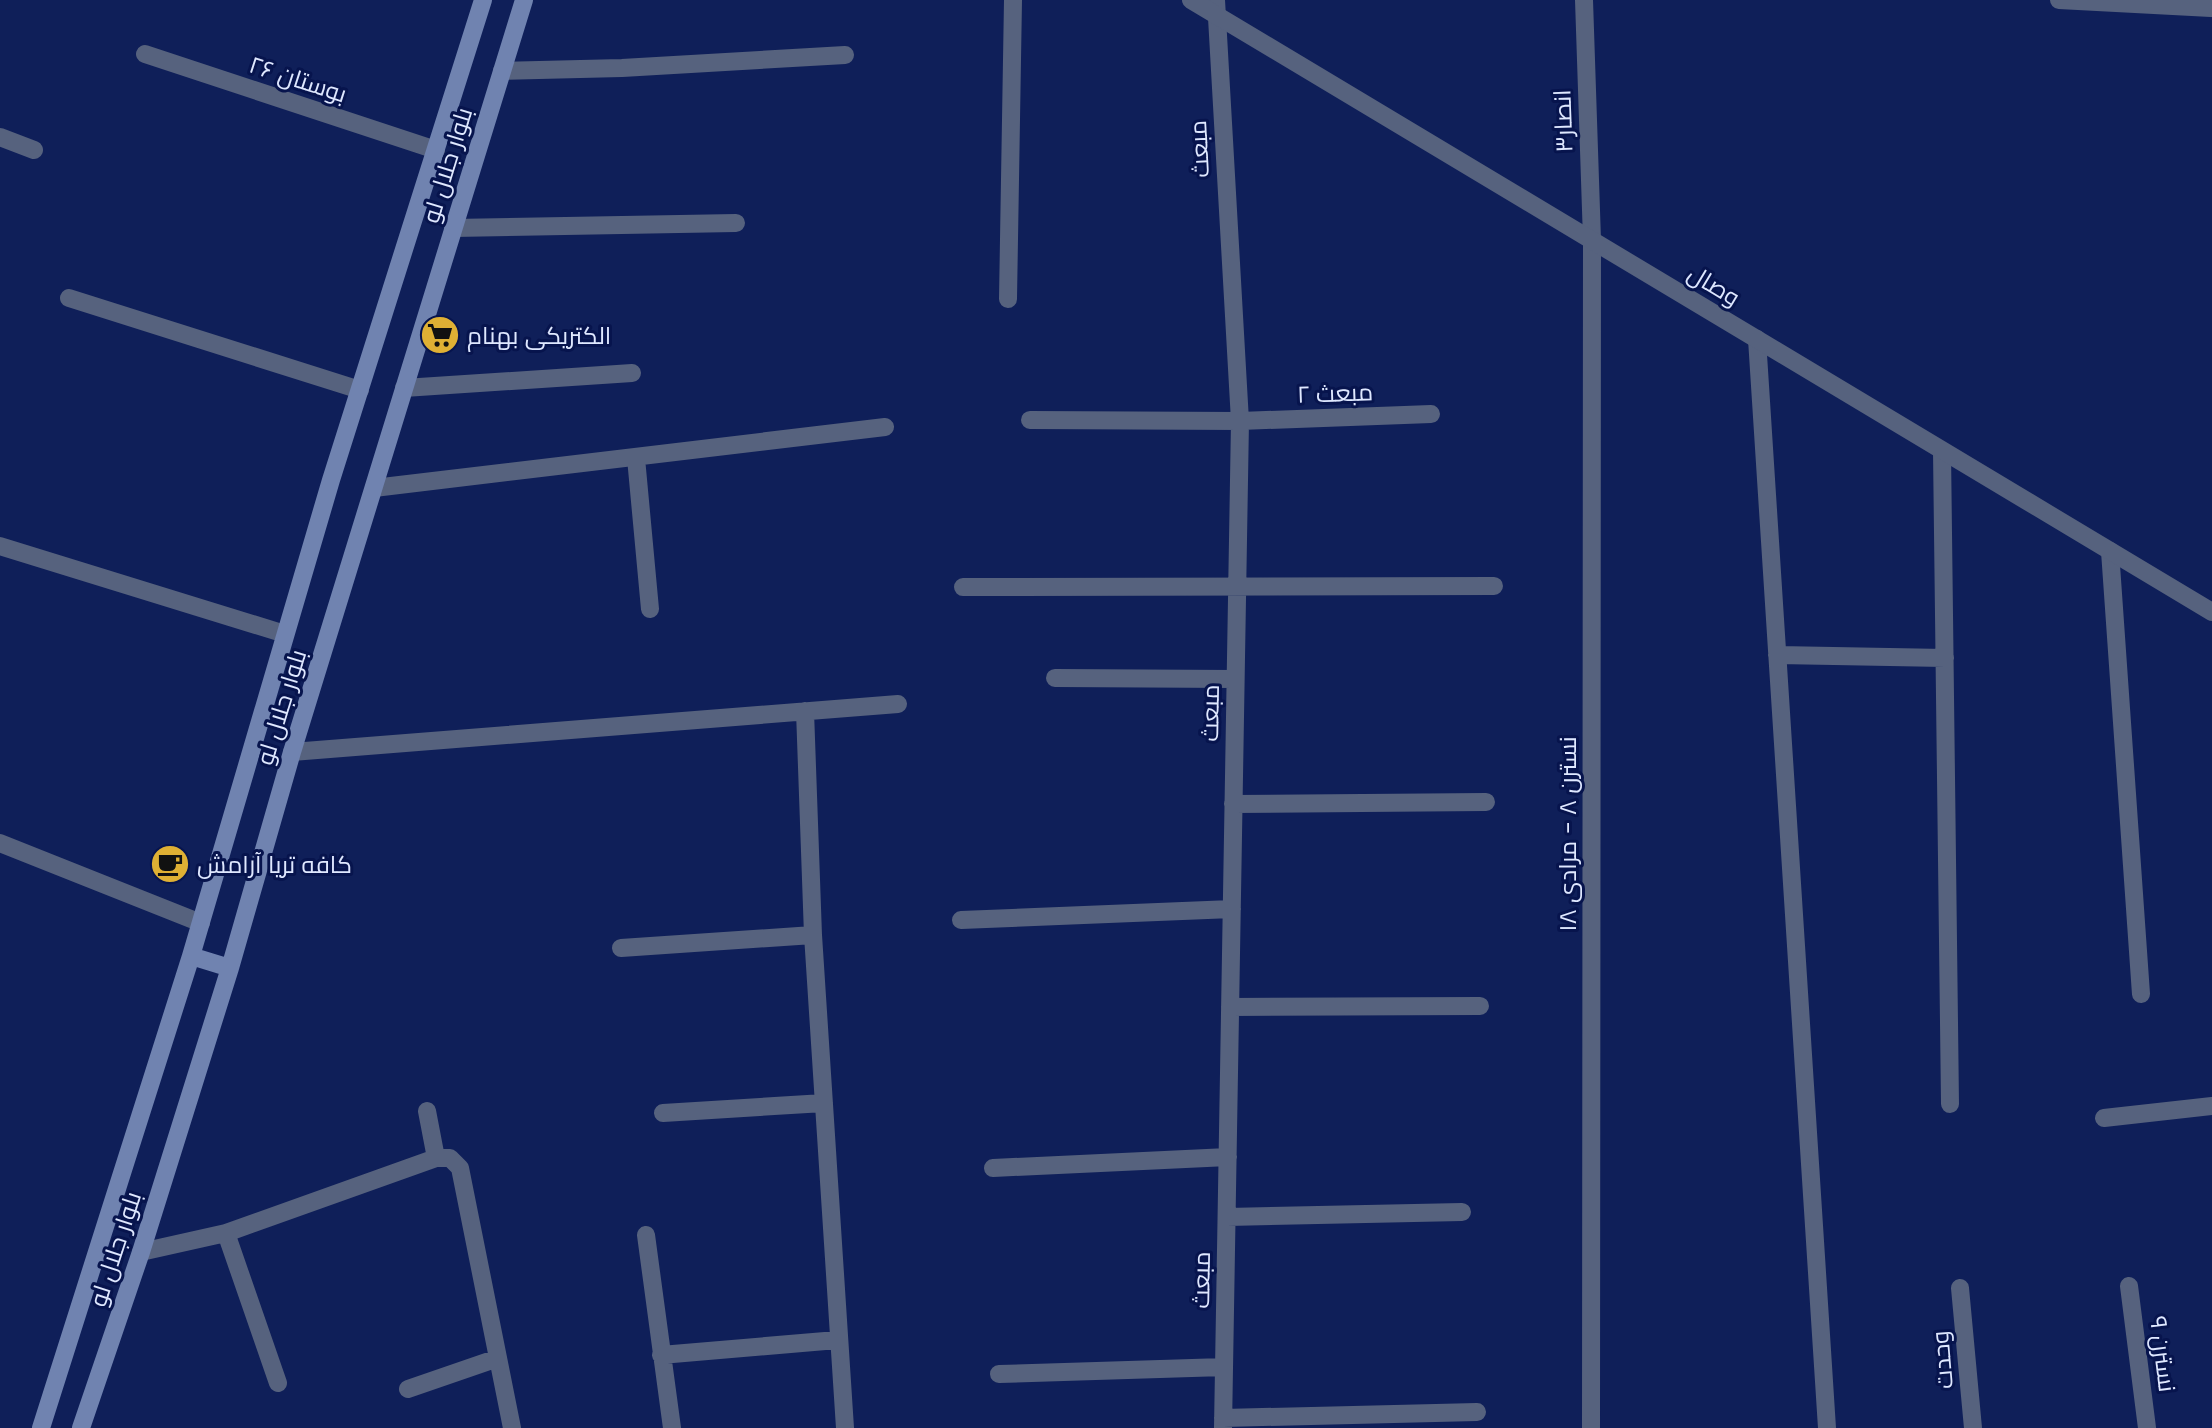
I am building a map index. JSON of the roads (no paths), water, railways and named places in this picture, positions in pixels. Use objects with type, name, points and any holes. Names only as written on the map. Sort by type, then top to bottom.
[{"type":"main road","name":"بلوار جلال لو","points":[[41,1428],[191,957],[285,634],[483,0]]},
{"type":"main road","name":"بلوار جلال لو","points":[[81,1428],[141,1252],[230,968],[292,752],[524,0]]},
{"type":"main road","points":[[191,957],[230,968]]},
{"type":"street","points":[[1008,299],[1013,0]]},
{"type":"street","name":"وصال","points":[[1191,0],[1216,7],[1592,240],[2212,612]]},
{"type":"street","name":"انصار۳","points":[[1584,0],[1592,240]]},
{"type":"street","points":[[2059,0],[2211,8]]},
{"type":"street","points":[[2210,0],[2212,14]]},
{"type":"street","name":"مبعث","points":[[1216,7],[1240,421],[1223,1423]]},
{"type":"street","name":"بوستان ۲۶","points":[[145,54],[436,150]]},
{"type":"street","points":[[502,71],[622,68],[845,55]]},
{"type":"street","points":[[0,137],[34,150]]},
{"type":"street","points":[[453,228],[736,223]]},
{"type":"street","name":"نسترن ۸ - مرادی ۱۸","points":[[1591,1428],[1592,240]]},
{"type":"street","points":[[69,298],[360,390]]},
{"type":"street","points":[[1757,339],[1827,1428]]},
{"type":"street","points":[[404,388],[632,373]]},
{"type":"street","name":"مبعث ۲","points":[[1030,420],[1240,421],[1432,414]]},
{"type":"street","points":[[373,488],[886,427]]},
{"type":"street","points":[[1942,450],[1950,1104]]},
{"type":"street","points":[[636,458],[650,609]]},
{"type":"street","points":[[0,546],[285,634]]},
{"type":"street","points":[[2110,551],[2141,994]]},
{"type":"street","points":[[963,587],[1494,586]]},
{"type":"street","points":[[1777,655],[1945,658]]},
{"type":"street","points":[[1055,678],[1235,679]]},
{"type":"street","points":[[292,752],[898,704]]},
{"type":"street","points":[[805,711],[813,935],[837,1340],[845,1428]]},
{"type":"street","points":[[1233,804],[1486,802]]},
{"type":"street","points":[[0,843],[201,923]]},
{"type":"street","points":[[961,920],[1232,909]]},
{"type":"street","points":[[621,948],[813,935]]},
{"type":"street","points":[[1230,1007],[1479,1006]]},
{"type":"street","points":[[663,1113],[824,1103]]},
{"type":"street","points":[[2104,1118],[2212,1106]]},
{"type":"street","points":[[427,1111],[436,1158]]},
{"type":"street","points":[[993,1168],[1228,1157]]},
{"type":"street","points":[[141,1252],[226,1233],[436,1158],[450,1158],[460,1168],[512,1428]]},
{"type":"street","points":[[1227,1217],[1462,1212]]},
{"type":"street","points":[[226,1233],[278,1383]]},
{"type":"street","points":[[646,1235],[672,1428]]},
{"type":"street","name":"نسترن ٩","points":[[2129,1286],[2147,1428]]},
{"type":"street","name":"وحدت","points":[[1959,1287],[1973,1428]]},
{"type":"street","points":[[661,1355],[837,1340]]},
{"type":"street","points":[[408,1389],[498,1358]]},
{"type":"street","points":[[999,1374],[1224,1367]]},
{"type":"street","points":[[1223,1423],[1477,1412]]},
{"type":"place","name":"الکتریکی بهنام","points":[[440,335]]},
{"type":"place","name":"کافه تریا آرامش","points":[[170,864]]}]
